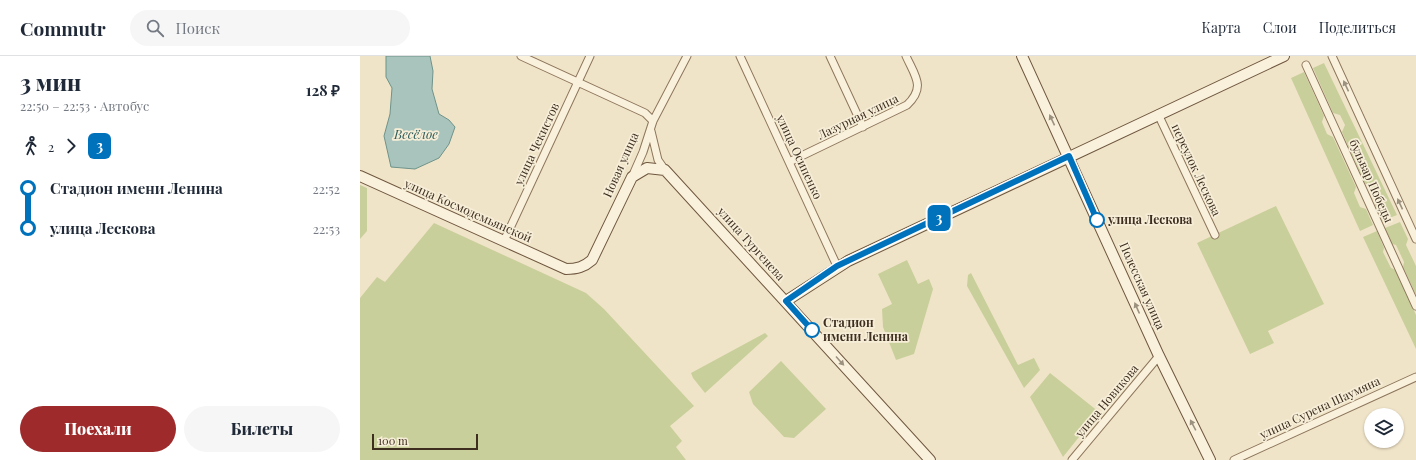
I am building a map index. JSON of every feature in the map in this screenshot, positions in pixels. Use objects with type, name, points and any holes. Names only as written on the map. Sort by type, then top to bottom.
[{"type":"main road","name":"Полесская улица","points":[[1022,56],[1069,156],[1159,356],[1210,460]]},
{"type":"main road","points":[[786,301],[837,266],[1284,56]]},
{"type":"main road","points":[[632,177],[647,168],[665,170]]},
{"type":"main road","name":"улица Тургенева","points":[[665,170],[930,460]]},
{"type":"main road","name":"улица Космодемьянской","points":[[360,176],[566,269]]},
{"type":"main road","name":"Новая улица","points":[[566,269],[579,268],[592,260],[632,177]]},
{"type":"street","points":[[521,56],[645,113],[653,121]]},
{"type":"street","name":"улица Чекистов","points":[[504,241],[590,56]]},
{"type":"street","name":"Новая улица","points":[[632,177],[651,130],[653,121],[686,56]]},
{"type":"street","name":"улица Осипенко","points":[[740,56],[837,266]]},
{"type":"street","points":[[830,56],[862,127]]},
{"type":"street","name":"Лазурная улица","points":[[789,162],[900,110],[914,98],[918,92],[918,81],[906,56]]},
{"type":"street","name":"бульвар Победы","points":[[1332,56],[1416,239]]},
{"type":"street","name":"бульвар Победы","points":[[1306,64],[1416,306]]},
{"type":"street","name":"переулок Лескова","points":[[1158,114],[1215,235]]},
{"type":"street","points":[[651,130],[658,160],[665,170]]},
{"type":"street","name":"улица Новикова","points":[[1072,460],[1159,356]]},
{"type":"street","name":"улица Сурена Шаумяна","points":[[1234,460],[1416,376]]},
{"type":"green space","points":[[1324,63],[1397,215],[1382,221],[1375,205],[1377,201],[1370,184],[1365,184],[1342,132],[1345,125],[1340,115],[1333,113],[1313,68]]},
{"type":"green space","points":[[1304,72],[1324,116],[1322,122],[1327,134],[1333,137],[1356,187],[1354,193],[1360,207],[1366,209],[1373,225],[1360,231],[1291,78]]},
{"type":"green space","points":[[360,185],[367,188],[367,231],[360,239]]},
{"type":"green space","points":[[1276,206],[1324,304],[1268,331],[1274,343],[1250,354],[1197,243]]},
{"type":"green space","points":[[1400,222],[1408,239],[1406,245],[1416,266],[1416,295],[1403,267],[1404,262],[1396,245],[1392,244],[1385,228]]},
{"type":"green space","points":[[434,223],[586,293],[604,309],[694,406],[670,426],[682,441],[676,447],[686,460],[360,460],[360,298],[377,277],[385,282]]},
{"type":"green space","points":[[1377,231],[1384,248],[1383,252],[1391,268],[1396,270],[1416,315],[1416,349],[1363,237]]},
{"type":"green space","points":[[907,260],[918,284],[929,279],[933,289],[914,354],[896,360],[883,327],[882,309],[892,304],[878,274]]},
{"type":"green space","points":[[971,273],[1018,365],[1034,358],[1040,370],[1024,388],[967,286],[968,275]]},
{"type":"green space","points":[[765,333],[768,336],[705,393],[693,378],[691,373]]},
{"type":"green space","points":[[781,361],[826,409],[794,438],[784,437],[753,404],[749,392]]},
{"type":"green space","points":[[1050,373],[1099,412],[1063,457],[1030,397]]},
{"type":"water","name":"Весёлое","points":[[386,56],[430,56],[433,71],[432,89],[439,114],[449,120],[455,127],[449,144],[439,158],[415,169],[391,167],[384,136],[390,114],[392,88],[386,77]]},
{"type":"bus line","name":"3","points":[[812,330],[786,301],[837,266],[1069,156],[1097,220]]},
{"type":"place","name":"улица Лескова","points":[[1097,220]]},
{"type":"place","name":"Стадион имени Ленина","points":[[812,330]]}]
